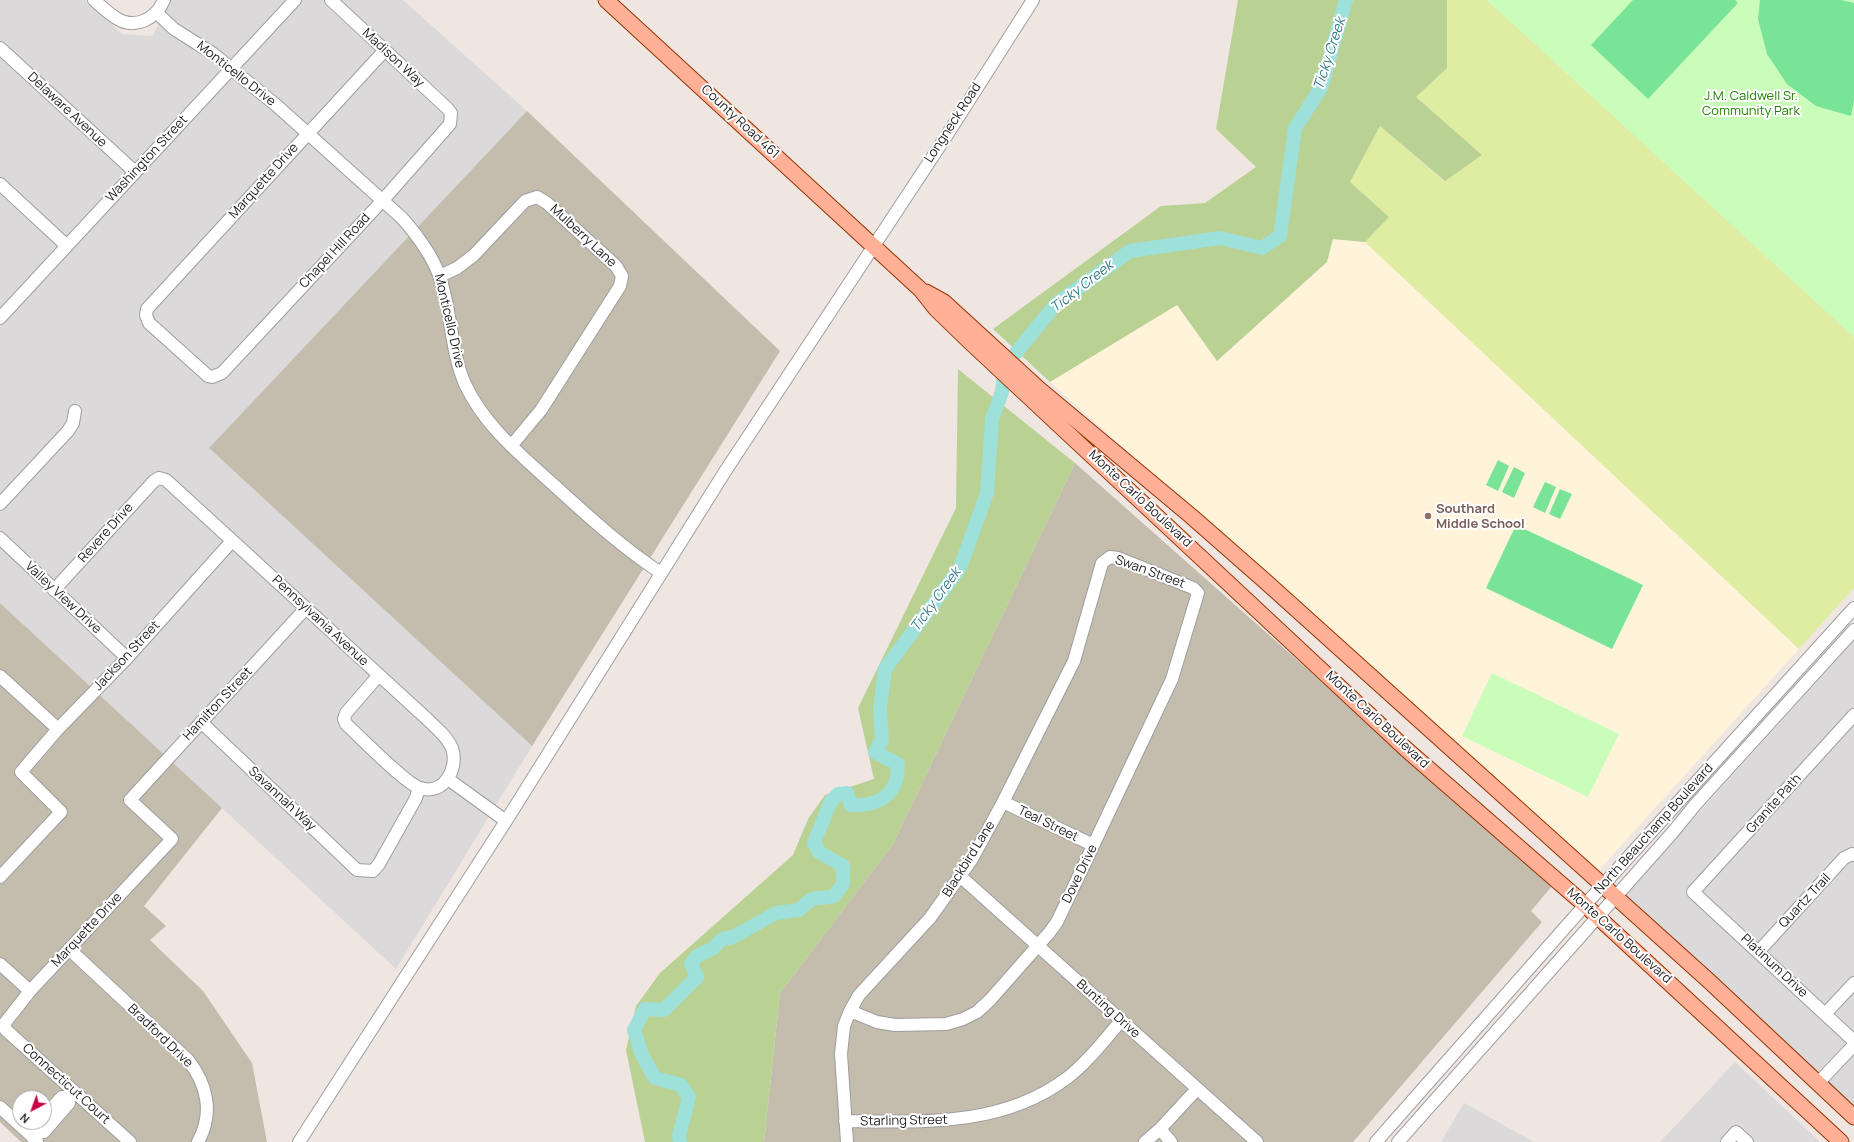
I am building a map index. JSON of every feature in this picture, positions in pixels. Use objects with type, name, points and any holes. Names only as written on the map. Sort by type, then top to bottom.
[{"type":"main road","name":"County Road 461","points":[[606,0],[873,246]]},
{"type":"main road","name":"Monte Carlo Boulevard","points":[[873,246],[921,290],[936,309],[972,336],[1034,393],[1408,750],[1586,905],[1841,1142]]},
{"type":"main road","name":"Monte Carlo Boulevard","points":[[1034,393],[1197,521],[1709,981],[1854,1117]]},
{"type":"street","points":[[94,0],[108,12],[124,22],[144,22],[157,13],[164,0]]},
{"type":"street","name":"Washington Street","points":[[0,318],[295,0]]},
{"type":"street","name":"Madison Way","points":[[331,0],[446,108],[451,119]]},
{"type":"street","name":"Longneck Road","points":[[299,1142],[506,821],[661,573],[873,246],[947,135],[1033,0]]},
{"type":"street","name":"Monticello Drive","points":[[157,13],[174,30],[201,45],[308,132],[383,200],[419,237],[440,276],[457,363],[465,384],[477,406],[490,425],[510,446],[616,541],[661,573]]},
{"type":"street","name":"Delaware Avenue","points":[[0,48],[135,172]]},
{"type":"street","name":"Marquette Drive","points":[[212,377],[203,373],[149,323],[146,315],[150,305],[385,50]]},
{"type":"street","name":"Chapel Hill Road","points":[[212,377],[222,373],[383,200],[448,128],[451,119]]},
{"type":"street","points":[[0,184],[67,246]]},
{"type":"street","name":"Mulberry Lane","points":[[440,276],[465,264],[525,201],[536,197],[547,203],[616,266],[622,276],[620,286],[541,410],[510,446]]},
{"type":"street","points":[[0,504],[68,431],[73,422],[75,411]]},
{"type":"street","name":"Pennsylvania Avenue","points":[[159,478],[166,480],[432,724],[451,747],[454,756],[454,764],[448,779]]},
{"type":"street","name":"Revere Drive","points":[[54,590],[159,478]]},
{"type":"street","name":"Valley View Drive","points":[[0,538],[127,658]]},
{"type":"street","name":"Jackson Street","points":[[0,878],[61,812],[21,772],[58,729],[127,658],[232,541]]},
{"type":"street","name":"Swan Street","points":[[1102,563],[1110,557],[1118,558],[1187,584],[1198,593]]},
{"type":"street","name":"Blackbird Lane","points":[[847,1142],[841,1054],[844,1026],[850,1011],[859,995],[930,918],[972,859],[1003,802],[1074,661],[1102,563]]},
{"type":"street","name":"Dove Drive","points":[[850,1011],[877,1022],[895,1026],[946,1024],[963,1019],[977,1012],[990,1000],[1057,922],[1172,679],[1198,593]]},
{"type":"street","name":"Hamilton Street","points":[[172,839],[130,800],[306,608]]},
{"type":"street","name":"North Beauchamp Boulevard","points":[[1376,1142],[1602,886],[1854,608]]},
{"type":"street","name":"North Beauchamp Boulevard","points":[[1398,1142],[1615,898],[1695,805],[1854,630]]},
{"type":"street","points":[[379,675],[346,713],[344,719],[346,724],[407,780],[419,788],[434,788],[448,779],[506,821]]},
{"type":"street","points":[[0,676],[58,729]]},
{"type":"street","name":"Savannah Way","points":[[201,722],[357,870],[366,872],[373,871],[379,864],[416,798],[419,788]]},
{"type":"street","name":"Granite Path","points":[[1693,892],[1851,723]]},
{"type":"street","name":"Teal Street","points":[[1003,802],[1093,845]]},
{"type":"street","name":"Marquette Drive","points":[[4,1024],[30,991],[172,839]]},
{"type":"street","name":"Quartz Trail","points":[[1759,951],[1844,858],[1852,854],[1854,855]]},
{"type":"street","name":"Bunting Drive","points":[[960,876],[1257,1142]]},
{"type":"street","name":"Platinum Drive","points":[[1693,892],[1759,951],[1854,1041]]},
{"type":"street","name":"Bradford Drive","points":[[70,949],[188,1060],[198,1073],[204,1086],[207,1103],[206,1118],[198,1142]]},
{"type":"street","points":[[0,964],[30,991]]},
{"type":"street","points":[[1826,1014],[1854,983]]},
{"type":"street","name":"Starling Street","points":[[845,1121],[930,1122],[958,1120],[1018,1104],[1043,1092],[1066,1078],[1086,1061],[1121,1021]]},
{"type":"street","name":"Connecticut Court","points":[[4,1024],[6,1030],[70,1094],[130,1142]]},
{"type":"street","points":[[1818,1083],[1854,1045]]},
{"type":"street","points":[[1145,1142],[1160,1129],[1197,1088]]},
{"type":"street","points":[[0,1107],[37,1133],[44,1132],[69,1103],[70,1094],[62,1097],[52,1108]]},
{"type":"street","points":[[1160,1129],[1171,1142]]},
{"type":"street","points":[[1727,1142],[1736,1132],[1747,1142]]},
{"type":"shaded area","points":[[0,0],[85,0],[122,34],[153,36],[169,0],[403,0],[527,111],[209,448],[532,746],[396,969],[0,603]]},
{"type":"shaded area","points":[[527,111],[780,351],[532,746],[209,448]]},
{"type":"shaded area","name":"Southard Middle School","points":[[1333,239],[1365,242],[1799,649],[1598,871],[1050,382],[1177,305],[1217,361]]},
{"type":"shaded area","points":[[1075,463],[1552,886],[1531,911],[1542,922],[1353,1142],[764,1142],[780,993],[893,844]]},
{"type":"shaded area","points":[[0,603],[222,808],[144,906],[166,926],[150,940],[203,991],[252,1063],[267,1142],[21,1142],[0,1122]]},
{"type":"shaded area","points":[[1854,640],[1854,1112],[1624,896]]},
{"type":"shaded area","points":[[1735,1062],[1820,1142],[1660,1142]]},
{"type":"shaded area","points":[[1464,1103],[1534,1142],[1441,1142]]},
{"type":"green space","points":[[1238,0],[1447,0],[1447,68],[1416,97],[1482,155],[1445,181],[1380,126],[1350,182],[1389,217],[1365,242],[1333,239],[1327,262],[1217,361],[1177,305],[1050,382],[993,329],[1161,206],[1205,203],[1256,167],[1216,129]]},
{"type":"green space","points":[[1447,0],[1487,0],[1854,337],[1854,588],[1799,649],[1365,242],[1389,217],[1350,182],[1380,126],[1444,181],[1482,155],[1416,97],[1447,68]]},
{"type":"green space","name":"J.M. Caldwell Sr. Community Park","points":[[1487,0],[1854,0],[1854,337]]},
{"type":"green space","points":[[1633,0],[1735,0],[1738,3],[1648,99],[1591,45]]},
{"type":"green space","points":[[1760,0],[1841,0],[1854,3],[1854,100],[1851,116],[1816,106],[1787,84],[1767,54],[1758,19]]},
{"type":"green space","points":[[958,369],[1075,463],[893,844],[780,993],[764,1142],[645,1142],[626,1050],[636,1006],[660,973],[793,855],[808,819],[825,795],[874,779],[858,708],[956,508]]},
{"type":"green space","points":[[1498,460],[1509,466],[1498,491],[1486,485]]},
{"type":"green space","points":[[1514,467],[1525,473],[1514,498],[1502,492]]},
{"type":"green space","points":[[1545,482],[1556,487],[1545,513],[1533,507]]},
{"type":"green space","points":[[1560,489],[1572,494],[1560,519],[1549,514]]},
{"type":"green space","points":[[1516,525],[1643,585],[1612,649],[1486,588]]},
{"type":"green space","points":[[1492,673],[1619,734],[1588,797],[1462,736]]},
{"type":"waterway","name":"Ticky Creek","points":[[680,1142],[679,1136],[689,1097],[681,1085],[655,1078],[642,1055],[634,1030],[645,1009],[664,1010],[697,977],[691,964],[697,956],[712,949],[722,939],[733,937],[776,913],[799,910],[813,899],[834,896],[843,884],[843,866],[819,852],[814,843],[830,803],[838,794],[847,793],[851,805],[864,805],[883,798],[892,789],[896,781],[898,764],[875,752],[882,740],[880,709],[885,669],[960,568],[987,493],[992,419],[1002,392],[1005,366],[1056,304],[1130,251],[1220,238],[1262,248],[1280,236],[1295,128],[1321,88],[1346,0]]},
{"type":"place","name":"Southard Middle School","points":[[1428,516]]}]
